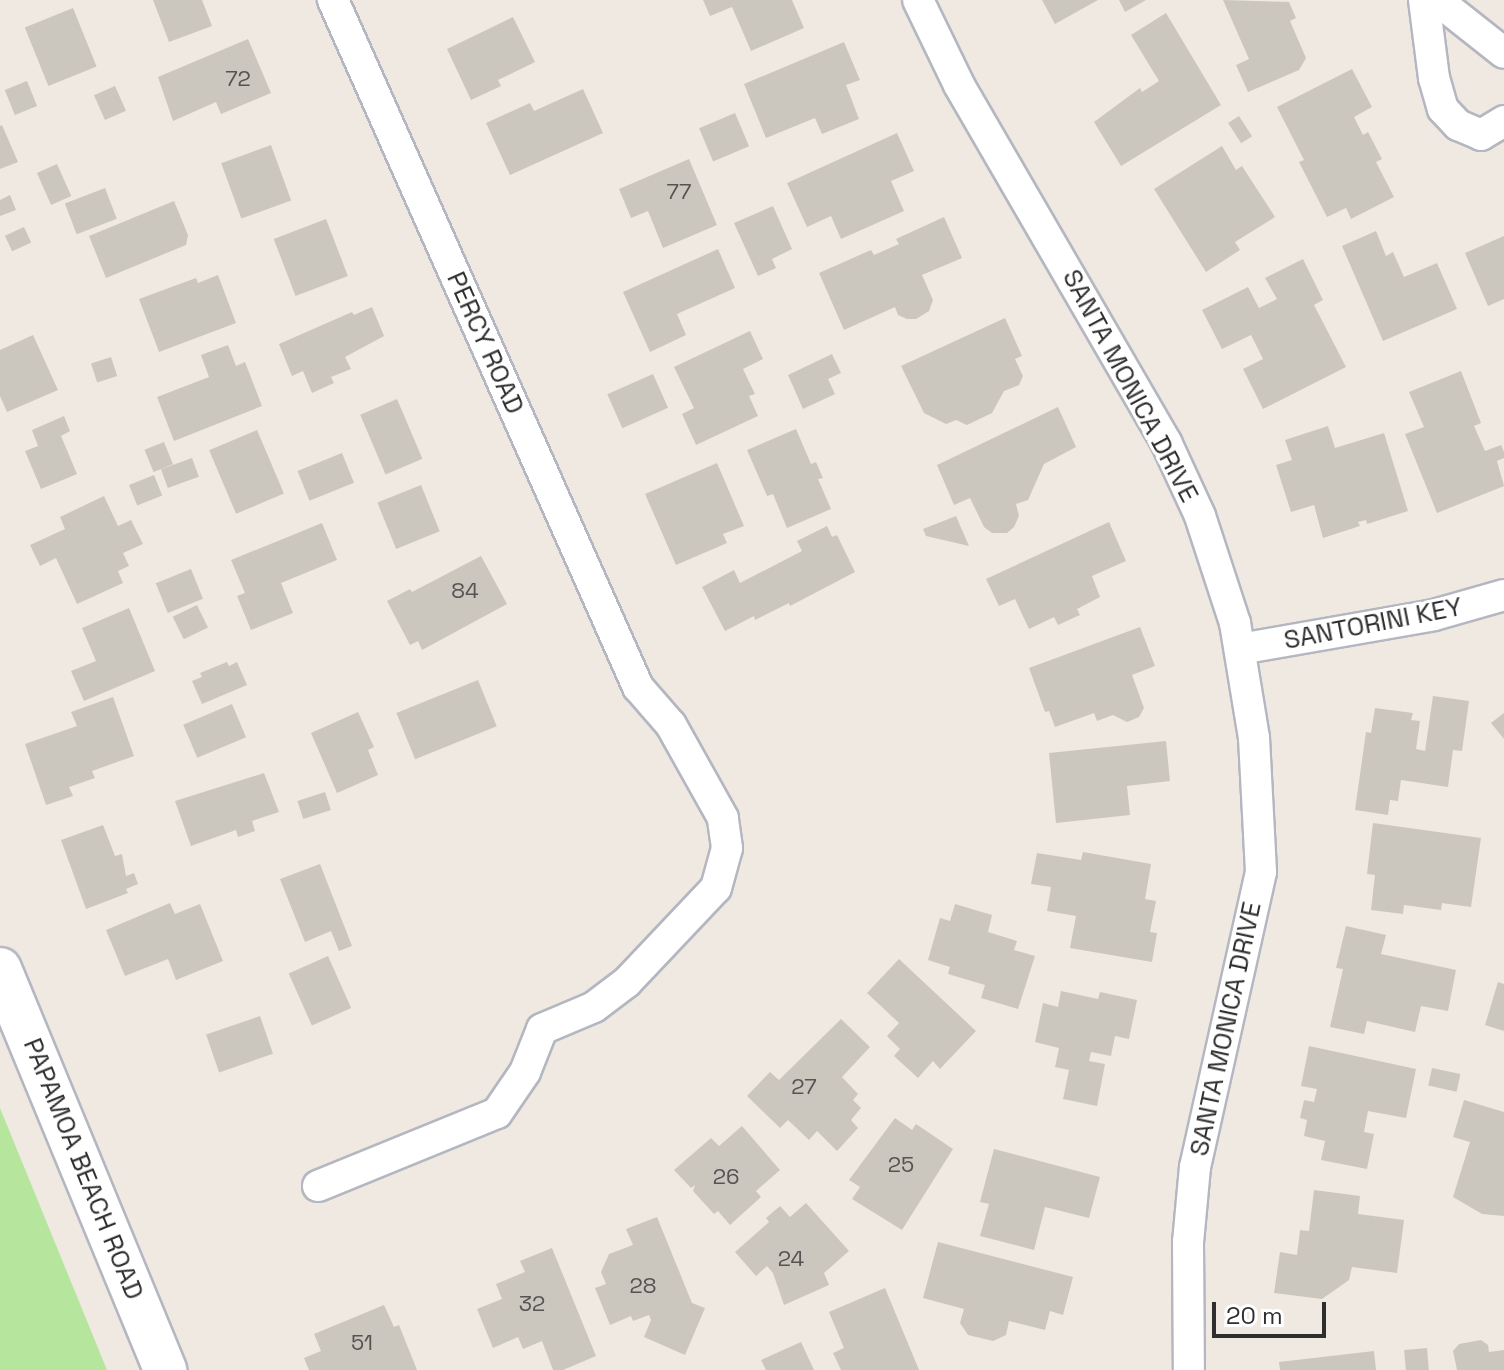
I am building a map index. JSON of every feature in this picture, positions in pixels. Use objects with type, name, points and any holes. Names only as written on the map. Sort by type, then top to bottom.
[{"type":"main road","name":"PAPAMOA BEACH ROAD","points":[[0,969],[165,1370]]},
{"type":"street","name":"PERCY ROAD","points":[[318,1186],[497,1113],[525,1072],[542,1029],[594,1007],[627,982],[707,898],[726,863],[727,832],[723,818],[671,725],[638,687],[333,0]]},
{"type":"street","name":"SANTA MONICA DRIVE","points":[[918,0],[959,85],[1166,442],[1226,588],[1240,649],[1254,738],[1261,872],[1195,1167],[1188,1242],[1189,1370]]},
{"type":"street","points":[[1424,0],[1434,78],[1443,109],[1458,125],[1481,135],[1504,121]]},
{"type":"street","points":[[1437,0],[1504,53]]},
{"type":"street","name":"SANTORINI KEY","points":[[1240,649],[1424,617],[1504,595]]},
{"type":"green space","points":[[0,1108],[107,1370],[0,1370]]},
{"type":"building","points":[[153,0],[202,0],[212,26],[169,42]]},
{"type":"building","points":[[703,0],[792,0],[804,28],[751,51],[732,7],[710,16]]},
{"type":"building","points":[[1042,0],[1098,0],[1055,24]]},
{"type":"building","points":[[1119,0],[1146,0],[1125,12]]},
{"type":"building","points":[[1223,0],[1289,2],[1296,18],[1290,21],[1306,58],[1299,70],[1248,92],[1236,65],[1249,59]]},
{"type":"building","points":[[73,8],[97,66],[48,86],[25,27]]},
{"type":"building","points":[[1166,13],[1221,105],[1121,166],[1094,122],[1140,88],[1142,92],[1159,81],[1131,35]]},
{"type":"building","points":[[513,17],[535,62],[498,80],[501,86],[471,100],[447,49]]},
{"type":"building","points":[[248,39],[271,93],[221,114],[216,102],[173,121],[158,77]]},
{"type":"building","points":[[844,42],[860,80],[846,85],[859,119],[822,134],[815,118],[766,138],[744,84]]},
{"type":"building","points":[[1352,69],[1372,107],[1354,117],[1363,135],[1368,132],[1382,159],[1376,162],[1394,197],[1351,219],[1346,208],[1327,217],[1299,162],[1304,160],[1277,107]]},
{"type":"building","points":[[27,81],[37,106],[15,115],[5,90]]},
{"type":"building","points":[[115,86],[126,111],[105,120],[94,95]]},
{"type":"building","points":[[583,89],[603,133],[510,175],[486,123],[530,103],[534,111]]},
{"type":"building","points":[[735,113],[749,146],[713,161],[699,128]]},
{"type":"building","points":[[1239,116],[1252,136],[1241,143],[1228,123]]},
{"type":"building","points":[[0,126],[18,162],[0,169]]},
{"type":"building","points":[[897,133],[914,171],[891,181],[904,211],[841,239],[831,216],[807,227],[787,183]]},
{"type":"building","points":[[271,145],[291,200],[241,219],[221,163]]},
{"type":"building","points":[[1222,146],[1236,170],[1242,166],[1275,217],[1235,242],[1240,250],[1206,272],[1154,189]]},
{"type":"building","points":[[689,159],[717,225],[663,248],[648,211],[631,218],[619,189]]},
{"type":"building","points":[[57,164],[71,196],[51,205],[37,173]]},
{"type":"building","points":[[105,188],[117,219],[77,234],[65,203]]},
{"type":"building","points":[[10,195],[16,210],[0,216],[0,200]]},
{"type":"building","points":[[174,201],[188,235],[186,245],[106,278],[89,236]]},
{"type":"building","points":[[773,206],[792,249],[772,259],[776,268],[758,276],[734,223]]},
{"type":"building","points":[[944,217],[962,258],[922,275],[933,300],[929,311],[916,319],[907,319],[898,315],[895,307],[844,330],[819,273],[871,250],[874,255],[899,244],[896,239]]},
{"type":"building","points":[[326,219],[348,276],[296,296],[274,239]]},
{"type":"building","points":[[24,227],[31,242],[12,251],[5,236]]},
{"type":"building","points":[[1376,231],[1386,256],[1393,252],[1404,277],[1437,263],[1457,309],[1383,341],[1342,246]]},
{"type":"building","points":[[1504,236],[1504,299],[1488,306],[1465,253]]},
{"type":"building","points":[[718,249],[735,288],[677,314],[686,335],[650,352],[623,292]]},
{"type":"building","points":[[1303,259],[1323,300],[1314,305],[1346,367],[1263,409],[1243,369],[1263,359],[1251,335],[1222,349],[1202,310],[1248,287],[1259,308],[1277,299],[1265,278]]},
{"type":"building","points":[[218,275],[236,323],[159,352],[139,299],[196,278],[198,283]]},
{"type":"building","points":[[372,307],[384,336],[345,357],[351,369],[331,377],[334,383],[312,393],[303,371],[292,376],[279,344],[352,312],[354,315]]},
{"type":"building","points":[[1005,318],[1022,356],[1015,359],[1023,376],[1019,385],[1004,391],[992,413],[967,425],[956,420],[946,424],[924,413],[901,366]]},
{"type":"building","points":[[750,331],[763,359],[743,369],[755,394],[749,396],[758,416],[696,445],[682,414],[694,408],[674,367]]},
{"type":"building","points":[[33,335],[58,390],[7,412],[0,396],[0,350]]},
{"type":"building","points":[[228,345],[236,366],[245,362],[262,406],[174,441],[157,397],[209,377],[201,355]]},
{"type":"building","points":[[832,354],[841,373],[828,379],[835,394],[803,409],[788,375]]},
{"type":"building","points":[[111,357],[117,376],[97,383],[91,363]]},
{"type":"building","points":[[1461,371],[1481,423],[1474,426],[1485,451],[1501,445],[1504,452],[1504,458],[1497,461],[1504,486],[1437,513],[1405,434],[1424,427],[1409,392]]},
{"type":"building","points":[[653,374],[668,408],[622,428],[607,394]]},
{"type":"building","points":[[397,399],[422,459],[386,474],[360,415]]},
{"type":"building","points":[[1058,407],[1076,447],[1044,464],[1028,500],[1016,504],[1019,516],[1014,527],[1007,533],[992,533],[984,527],[970,498],[954,505],[937,465]]},
{"type":"building","points":[[64,416],[70,431],[61,436],[77,474],[41,489],[25,451],[38,446],[32,430]]},
{"type":"building","points":[[1328,426],[1335,448],[1384,433],[1408,511],[1367,524],[1366,520],[1358,522],[1360,526],[1323,538],[1314,505],[1291,512],[1276,465],[1292,460],[1285,440]]},
{"type":"building","points":[[796,429],[811,464],[816,462],[823,478],[818,479],[831,509],[787,528],[773,494],[767,496],[747,450]]},
{"type":"building","points":[[257,430],[284,494],[236,514],[209,450]]},
{"type":"building","points":[[164,442],[173,464],[154,472],[145,450]]},
{"type":"building","points":[[342,453],[354,483],[309,501],[297,471]]},
{"type":"building","points":[[192,458],[199,477],[168,488],[161,469]]},
{"type":"building","points":[[717,463],[744,526],[723,534],[727,543],[676,565],[645,494]]},
{"type":"building","points":[[154,475],[162,495],[137,506],[129,485]]},
{"type":"building","points":[[421,485],[440,531],[396,549],[377,503]]},
{"type":"building","points":[[104,496],[118,526],[131,520],[143,544],[123,553],[129,566],[118,571],[123,583],[77,604],[56,558],[40,566],[30,545],[65,529],[60,517]]},
{"type":"building","points":[[956,516],[969,546],[926,536],[923,529]]},
{"type":"building","points":[[1109,522],[1126,561],[1092,576],[1100,597],[1077,609],[1080,615],[1058,625],[1054,617],[1029,629],[1015,599],[999,606],[986,579]]},
{"type":"building","points":[[322,523],[337,560],[281,583],[293,613],[251,630],[237,596],[245,593],[231,560]]},
{"type":"building","points":[[827,526],[832,537],[837,535],[855,572],[790,606],[789,603],[755,620],[754,616],[725,631],[702,587],[734,570],[740,583],[802,551],[797,541]]},
{"type":"building","points":[[481,556],[507,604],[422,650],[418,641],[410,645],[387,601],[410,589],[412,592]]},
{"type":"building","points":[[191,569],[203,599],[168,613],[156,583]]},
{"type":"building","points":[[197,605],[208,627],[184,639],[173,617]]},
{"type":"building","points":[[129,608],[155,671],[84,701],[71,671],[96,661],[82,628]]},
{"type":"building","points":[[1140,627],[1155,666],[1132,675],[1144,708],[1139,717],[1127,722],[1113,715],[1097,721],[1094,713],[1055,727],[1049,711],[1045,712],[1029,668]]},
{"type":"building","points":[[227,662],[229,666],[237,662],[247,685],[202,704],[192,681],[202,677],[200,673]]},
{"type":"building","points":[[478,680],[497,726],[415,759],[396,713]]},
{"type":"building","points":[[1433,696],[1469,701],[1462,751],[1453,750],[1448,787],[1401,780],[1398,801],[1390,800],[1388,815],[1355,810],[1366,732],[1371,733],[1375,708],[1413,713],[1411,720],[1420,721],[1416,749],[1425,751]]},
{"type":"building","points":[[113,697],[134,756],[92,771],[95,778],[69,787],[73,796],[46,805],[25,744],[77,726],[71,712]]},
{"type":"building","points":[[232,704],[246,737],[197,758],[183,725]]},
{"type":"building","points":[[358,712],[374,747],[368,750],[378,775],[337,793],[311,733]]},
{"type":"building","points":[[1504,713],[1504,739],[1491,723]]},
{"type":"building","points":[[1166,741],[1170,781],[1127,786],[1130,815],[1056,823],[1049,753]]},
{"type":"building","points":[[264,773],[279,812],[252,821],[255,831],[238,837],[236,830],[191,846],[175,801]]},
{"type":"building","points":[[325,792],[331,810],[303,819],[297,801]]},
{"type":"building","points":[[1373,823],[1481,838],[1471,907],[1442,903],[1441,910],[1404,905],[1403,914],[1371,910],[1375,875],[1367,874]]},
{"type":"building","points":[[103,825],[115,856],[122,854],[126,876],[134,873],[138,884],[126,889],[128,893],[86,909],[61,840]]},
{"type":"building","points":[[1083,852],[1151,864],[1145,899],[1156,901],[1150,932],[1157,933],[1152,962],[1070,948],[1076,916],[1047,911],[1051,887],[1031,884],[1037,853],[1081,860]]},
{"type":"building","points":[[320,864],[352,946],[339,951],[331,931],[305,942],[280,879]]},
{"type":"building","points":[[170,903],[175,914],[200,904],[223,961],[176,980],[168,959],[125,976],[106,930]]},
{"type":"building","points":[[955,904],[992,915],[988,932],[1017,941],[1014,950],[1035,956],[1018,1009],[981,998],[985,985],[948,974],[950,967],[928,960],[940,918],[950,921]]},
{"type":"building","points":[[1346,926],[1386,935],[1381,954],[1456,970],[1448,1011],[1421,1006],[1415,1032],[1367,1021],[1364,1034],[1330,1027],[1343,969],[1336,968]]},
{"type":"building","points":[[328,956],[351,1008],[312,1026],[289,973]]},
{"type":"building","points":[[899,959],[976,1031],[940,1069],[933,1061],[918,1078],[894,1056],[900,1049],[887,1036],[899,1023],[867,993]]},
{"type":"building","points":[[1498,982],[1504,984],[1504,1031],[1485,1025]]},
{"type":"building","points":[[1061,991],[1098,999],[1100,992],[1137,1000],[1129,1039],[1115,1036],[1111,1056],[1091,1052],[1089,1061],[1105,1064],[1097,1106],[1063,1099],[1069,1070],[1055,1067],[1059,1048],[1035,1042],[1043,1003],[1058,1007]]},
{"type":"building","points":[[260,1016],[273,1054],[219,1072],[206,1035]]},
{"type":"building","points":[[841,1019],[870,1047],[842,1077],[858,1094],[853,1100],[861,1108],[851,1120],[858,1128],[837,1151],[817,1131],[809,1140],[788,1120],[780,1128],[747,1096],[770,1072],[779,1080]]},
{"type":"building","points":[[1309,1046],[1416,1069],[1406,1118],[1368,1111],[1364,1132],[1374,1134],[1367,1169],[1321,1160],[1325,1141],[1304,1136],[1307,1120],[1300,1118],[1304,1100],[1314,1102],[1317,1089],[1301,1086]]},
{"type":"building","points":[[1432,1068],[1460,1074],[1457,1092],[1428,1086]]},
{"type":"building","points":[[1464,1100],[1504,1112],[1504,1216],[1482,1214],[1453,1197],[1470,1142],[1453,1137]]},
{"type":"building","points":[[895,1118],[912,1130],[916,1124],[953,1149],[902,1230],[852,1199],[860,1187],[849,1180]]},
{"type":"building","points":[[742,1126],[780,1170],[756,1191],[761,1197],[730,1225],[718,1211],[714,1214],[693,1191],[695,1185],[691,1188],[674,1170],[711,1138],[719,1146]]},
{"type":"building","points":[[994,1149],[1100,1177],[1089,1218],[1045,1207],[1034,1250],[980,1236],[989,1204],[980,1202]]},
{"type":"building","points":[[1314,1190],[1360,1196],[1358,1214],[1404,1220],[1397,1273],[1352,1267],[1349,1280],[1322,1299],[1274,1293],[1280,1252],[1297,1255],[1300,1230],[1309,1231]]},
{"type":"building","points":[[806,1203],[849,1251],[824,1273],[829,1285],[784,1305],[773,1273],[767,1266],[756,1276],[735,1252],[769,1222],[766,1218],[780,1206],[790,1217]]},
{"type":"building","points":[[657,1217],[692,1303],[705,1308],[685,1355],[644,1337],[651,1320],[649,1315],[633,1321],[631,1316],[610,1325],[595,1288],[606,1284],[601,1272],[609,1254],[633,1245],[626,1229]]},
{"type":"building","points":[[938,1242],[1073,1277],[1063,1315],[1050,1311],[1045,1330],[1009,1321],[1006,1335],[993,1341],[968,1335],[960,1323],[964,1309],[923,1298]]},
{"type":"building","points":[[552,1248],[596,1356],[563,1370],[553,1370],[542,1341],[523,1349],[518,1337],[493,1348],[477,1309],[502,1299],[496,1284],[525,1272],[520,1261]]},
{"type":"building","points":[[885,1288],[919,1370],[841,1370],[833,1353],[844,1348],[829,1312]]},
{"type":"building","points":[[384,1305],[394,1327],[399,1325],[417,1370],[309,1370],[304,1358],[321,1351],[314,1334]]},
{"type":"building","points":[[1481,1340],[1488,1345],[1489,1352],[1504,1350],[1504,1370],[1457,1370],[1453,1351],[1459,1344]]},
{"type":"building","points":[[801,1342],[814,1370],[766,1370],[761,1360]]},
{"type":"building","points":[[1427,1348],[1429,1370],[1406,1370],[1404,1350]]},
{"type":"building","points":[[1374,1351],[1376,1370],[1280,1370],[1279,1362]]}]
